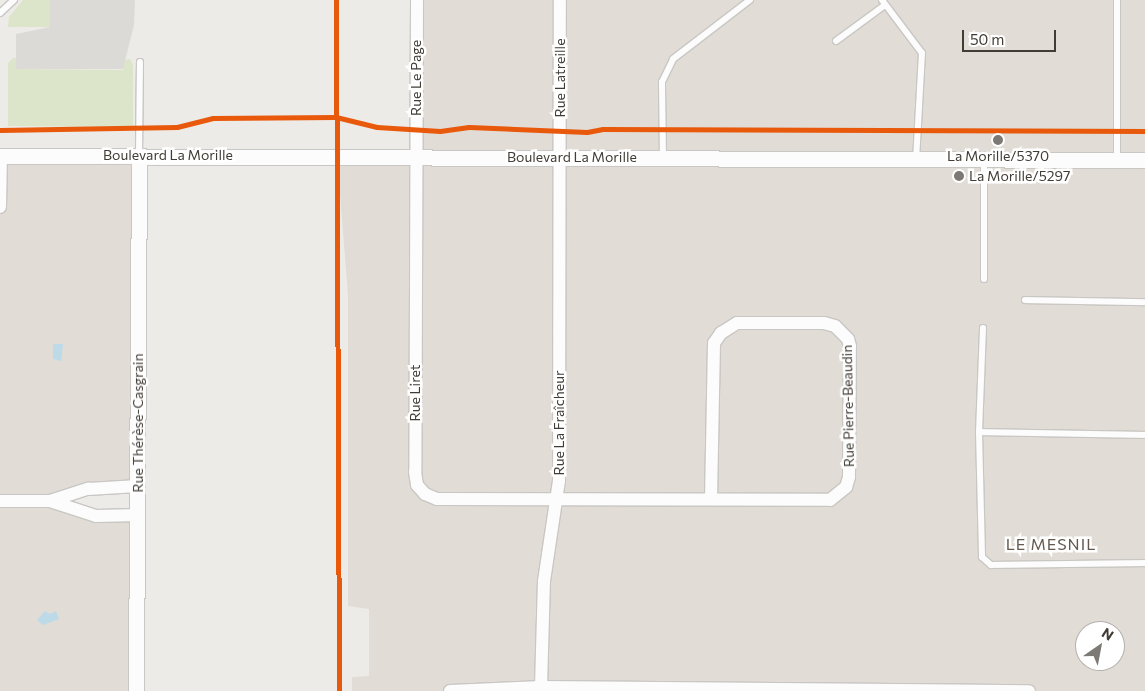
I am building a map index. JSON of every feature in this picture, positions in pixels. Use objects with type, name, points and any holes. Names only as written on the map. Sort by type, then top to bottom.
[{"type":"street","name":"Rue Le Page","points":[[415,155],[417,0]]},
{"type":"street","name":"Rue Latreille","points":[[560,0],[560,157]]},
{"type":"street","name":"Boulevard La Morille","points":[[0,154],[1145,160]]},
{"type":"street","points":[[0,154],[0,207]]},
{"type":"street","name":"Rue Thérèse-Casgrain","points":[[136,691],[139,155]]},
{"type":"street","name":"Rue Liret","points":[[415,155],[417,485],[425,494],[437,499],[559,500]]},
{"type":"street","name":"Rue La Fraîcheur","points":[[542,687],[544,581],[559,500],[560,157]]},
{"type":"street","name":"Rue Pierre-Beaudin","points":[[559,500],[830,500],[846,487],[849,477],[850,346],[848,339],[835,326],[824,323],[738,323],[721,333],[714,343],[711,499]]},
{"type":"street","points":[[50,502],[88,489],[138,486]]},
{"type":"street","points":[[0,501],[50,502],[96,516],[138,515]]},
{"type":"street","points":[[450,691],[542,687],[1029,691]]},
{"type":"lane","points":[[0,13],[14,0]]},
{"type":"lane","points":[[664,157],[662,82],[673,58],[750,0]]},
{"type":"lane","points":[[1117,0],[1117,160]]},
{"type":"lane","points":[[836,41],[884,3],[922,53],[916,159]]},
{"type":"lane","points":[[139,155],[140,62]]},
{"type":"lane","points":[[984,159],[984,279]]},
{"type":"lane","points":[[1025,300],[1145,302]]},
{"type":"lane","points":[[983,328],[979,432],[982,557],[991,565],[1145,563]]},
{"type":"lane","points":[[979,432],[1145,435]]},
{"type":"shaded area","points":[[50,0],[135,0],[134,25],[123,69],[16,69],[16,34],[50,27]]},
{"type":"shaded area","points":[[417,0],[1145,0],[1145,691],[352,691],[352,677],[369,676],[369,609],[348,606],[348,295],[337,156],[415,155]]},
{"type":"shaded area","points":[[139,155],[138,486],[51,501],[96,516],[138,515],[136,691],[0,691],[0,156]]},
{"type":"green space","points":[[23,0],[50,0],[50,27],[8,27],[9,17]]},
{"type":"green space","points":[[13,58],[16,58],[16,69],[123,70],[123,60],[130,59],[133,64],[133,127],[8,126],[8,63]]},
{"type":"water","points":[[53,344],[63,344],[61,361],[53,359]]},
{"type":"water","points":[[45,611],[50,614],[56,611],[59,619],[43,625],[37,620]]},
{"type":"cycle path","points":[[336,0],[339,691]]},
{"type":"cycle path","points":[[0,130],[177,127],[213,118],[336,117],[377,127],[440,131],[469,127],[587,132],[603,129],[1145,131]]},
{"type":"place","name":"La Morille/5370","points":[[998,140]]},
{"type":"place","name":"La Morille/5297","points":[[959,176]]},
{"type":"district","name":"LE MESNIL","points":[[1051,544]]}]
